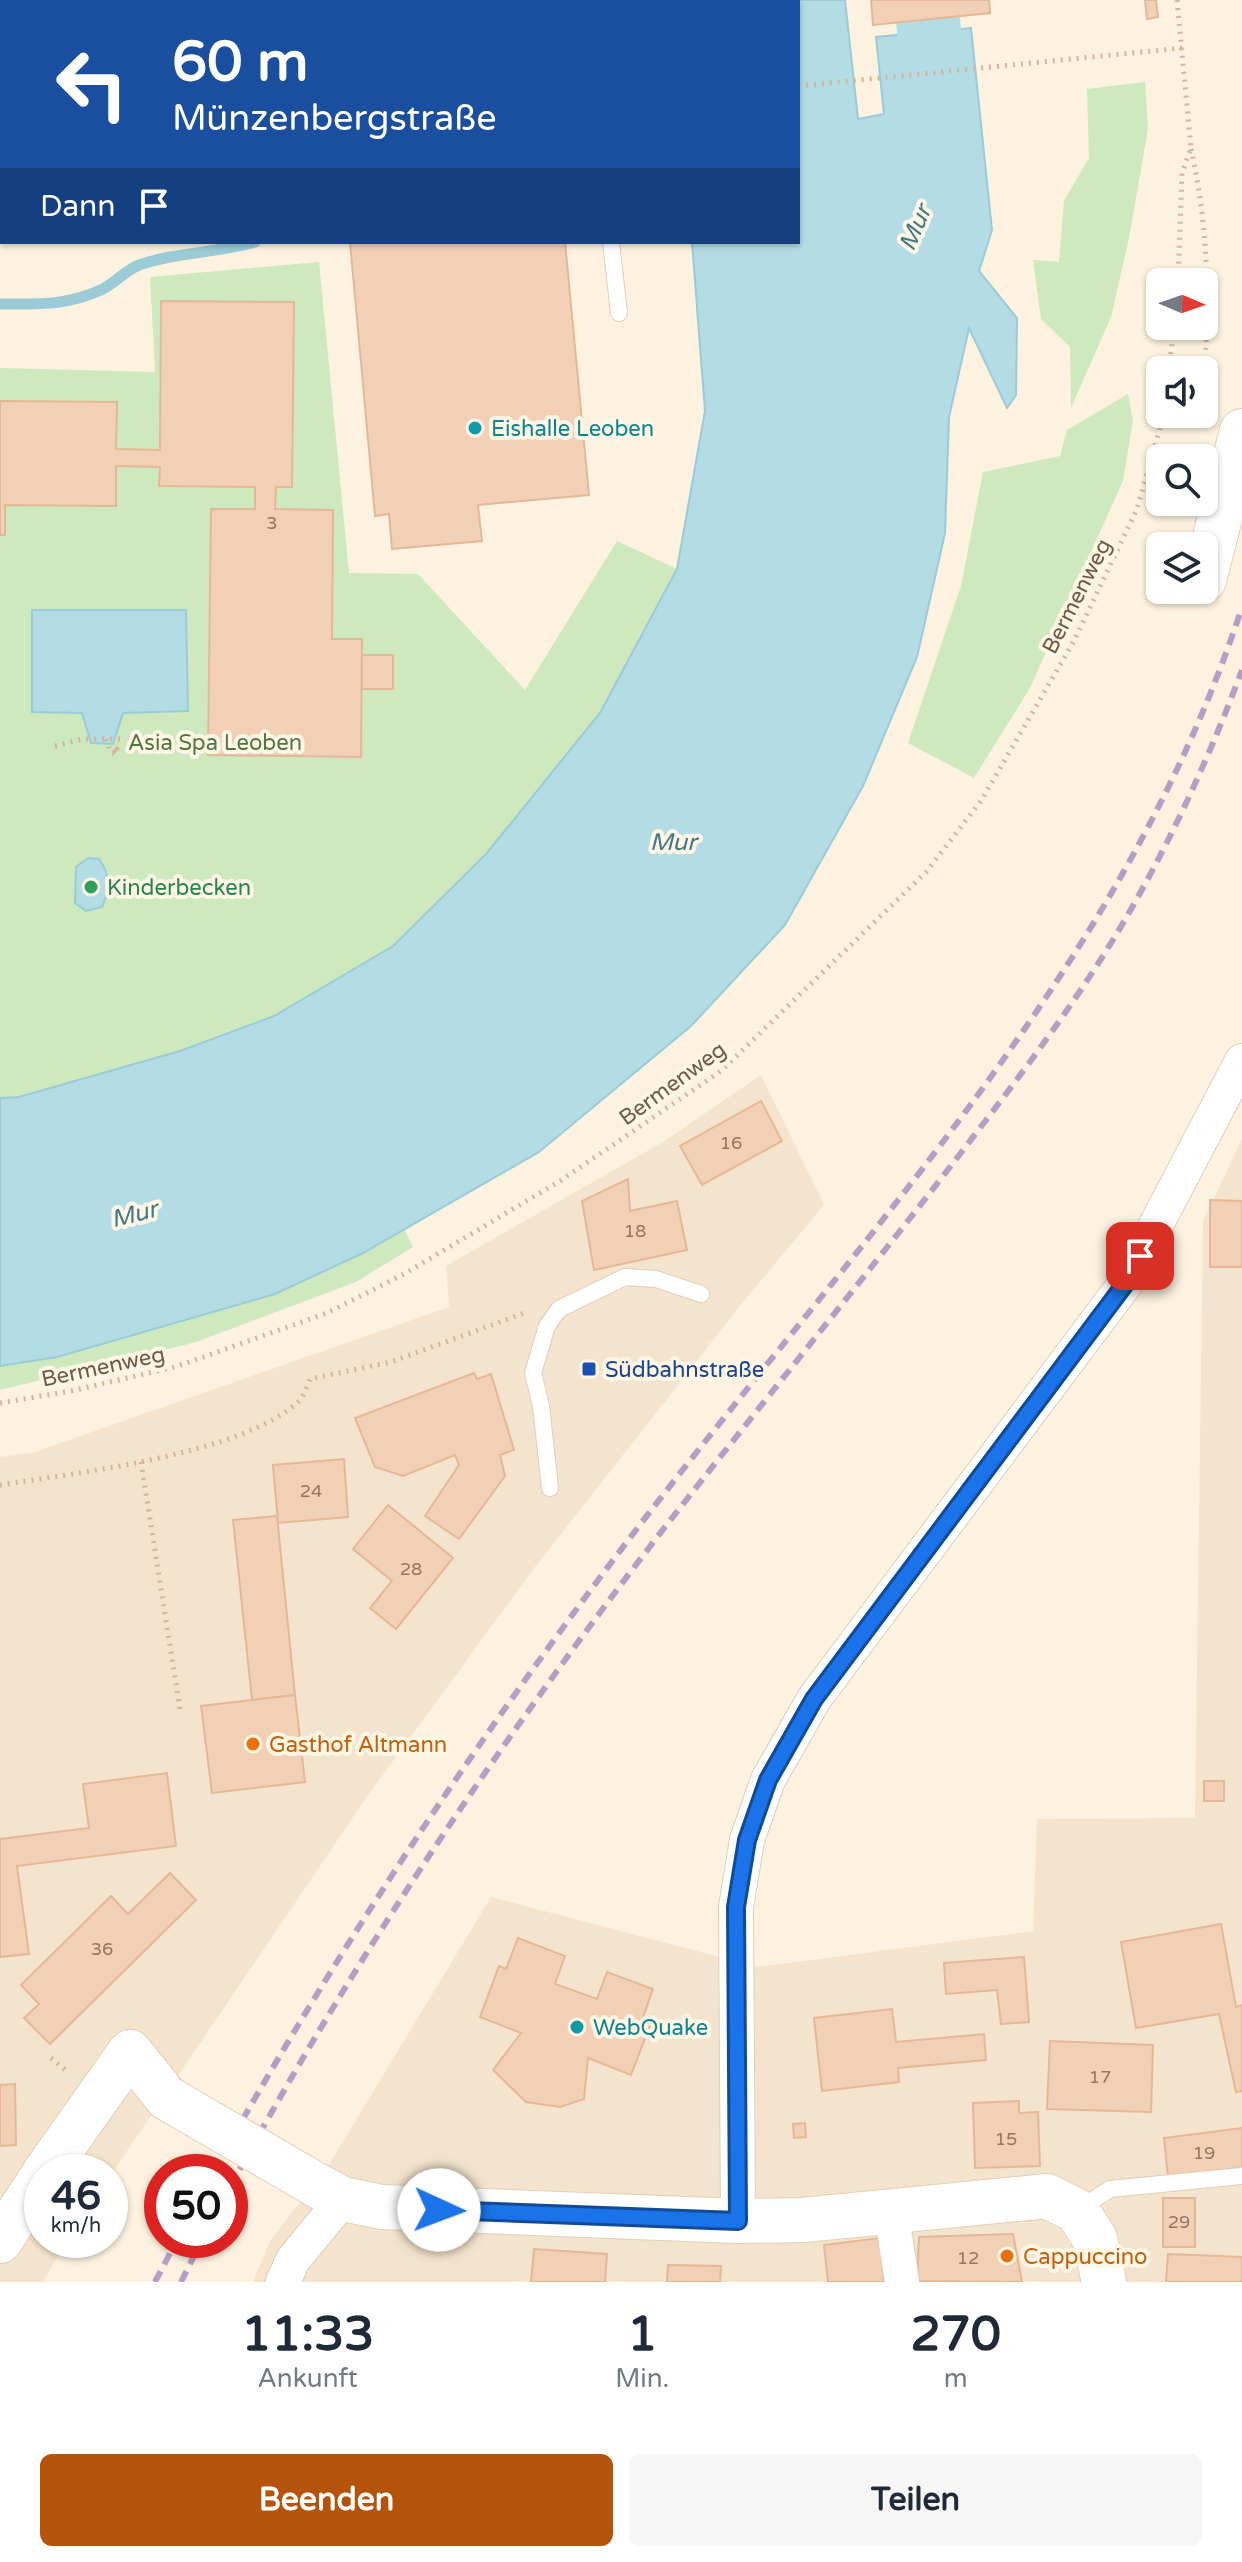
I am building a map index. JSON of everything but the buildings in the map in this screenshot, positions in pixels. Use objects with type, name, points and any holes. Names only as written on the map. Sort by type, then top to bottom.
[{"type":"main road","points":[[1216,532],[1242,431]]},
{"type":"main road","points":[[58,2154],[130,2052],[167,2098],[330,2193],[382,2207],[738,2221],[803,2220],[1047,2196],[1077,2211],[1095,2239],[1104,2282]]},
{"type":"main road","points":[[0,2241],[24,2204]]},
{"type":"street","points":[[738,2221],[736,1907],[747,1840],[768,1780],[814,1699],[1125,1284],[1242,1061]]},
{"type":"street","points":[[283,2282],[330,2193]]},
{"type":"street","points":[[891,2210],[902,2282]]},
{"type":"lane","points":[[611,244],[619,313]]},
{"type":"lane","points":[[550,1488],[533,1373],[547,1326],[559,1309],[625,1277],[656,1279],[701,1294]]},
{"type":"lane","points":[[1077,2211],[1110,2189],[1242,2176]]},
{"type":"path","points":[[1177,0],[1191,148],[1202,196],[1207,256],[1204,356]]},
{"type":"path","points":[[800,86],[1183,48]]},
{"type":"path","points":[[1179,268],[1182,173],[1191,148]]},
{"type":"path","name":"Bermenweg","points":[[0,1403],[71,1391],[175,1367],[327,1313],[404,1274],[560,1181],[721,1071],[926,872],[981,801],[1074,641],[1131,522],[1160,428]]},
{"type":"path","points":[[55,746],[82,739],[120,739]]},
{"type":"path","points":[[106,739],[111,753],[117,753],[117,751],[115,748],[114,751],[115,751],[118,751]]},
{"type":"path","points":[[0,1485],[141,1462],[258,1428],[301,1400],[310,1379],[391,1362],[518,1313],[559,1309]]},
{"type":"path","points":[[141,1462],[180,1709]]},
{"type":"path","points":[[51,2058],[63,2069]]},
{"type":"shaded area","points":[[761,1075],[824,1205],[743,1302],[532,1571],[366,1798],[125,2154],[24,2154],[24,2258],[57,2258],[43,2282],[0,2282],[0,1457],[32,1453],[449,1307],[446,1266],[663,1142]]},
{"type":"shaded area","points":[[1242,1139],[1242,2282],[253,2282],[270,2241],[330,2163],[491,1897],[758,1967],[1033,1931],[1037,1819],[1195,1818],[1203,1221]]},
{"type":"green space","points":[[1145,82],[1148,129],[1129,238],[1111,317],[1071,408],[1070,347],[1041,319],[1033,260],[1059,262],[1064,201],[1089,158],[1087,89]]},
{"type":"green space","name":"Asia Spa Leoben","points":[[319,262],[349,573],[418,574],[525,690],[617,541],[677,569],[600,713],[486,854],[393,946],[274,1016],[180,1051],[19,1097],[0,1098],[0,368],[155,372],[150,277]]},
{"type":"green space","points":[[1128,394],[1133,420],[1123,481],[1030,688],[974,778],[908,743],[961,586],[983,472],[1060,456],[1067,430]]},
{"type":"green space","points":[[404,1229],[413,1247],[356,1282],[196,1342],[0,1390],[0,1366],[57,1357],[275,1294]]},
{"type":"water","name":"Mur","points":[[800,0],[845,0],[858,119],[884,114],[876,37],[971,28],[992,230],[979,271],[1017,318],[1016,395],[1007,408],[969,328],[949,417],[945,533],[917,657],[863,786],[785,925],[691,1026],[539,1152],[363,1253],[275,1294],[57,1357],[0,1366],[0,1098],[19,1097],[180,1051],[274,1016],[393,946],[486,854],[600,713],[677,569],[705,411],[692,244],[800,244]]},
{"type":"water","points":[[32,610],[186,610],[188,711],[123,713],[113,744],[91,743],[82,713],[32,712]]},
{"type":"water","name":"Kinderbecken","points":[[88,858],[99,859],[108,882],[102,907],[86,911],[75,903],[76,867]]},
{"type":"waterway","name":"Mur","points":[[926,0],[938,121]]},
{"type":"waterway","points":[[0,304],[53,303],[77,299],[103,289],[139,265],[245,244]]},
{"type":"railway","points":[[223,2154],[362,1922],[524,1682],[639,1526],[898,1201],[981,1090],[1059,977],[1130,860],[1192,737],[1242,607]]},
{"type":"railway","points":[[248,2155],[380,1931],[546,1686],[665,1527],[974,1136],[1089,978],[1130,911],[1177,823],[1242,670]]},
{"type":"railway","points":[[155,2282],[168,2258]]},
{"type":"railway","points":[[181,2282],[193,2258]]},
{"type":"place","name":"Eishalle Leoben","points":[[475,428]]},
{"type":"place","name":"Kinderbecken","points":[[91,887]]},
{"type":"place","name":"Südbahnstraße","points":[[589,1369]]},
{"type":"place","name":"Gasthof Altmann","points":[[253,1744]]},
{"type":"place","name":"WebQuake","points":[[577,2027]]},
{"type":"place","name":"Cappuccino","points":[[1007,2256]]},
{"type":"route","points":[[439,2210],[738,2221],[736,1907],[747,1840],[768,1780],[814,1699],[1125,1284],[1140,1256]]}]
